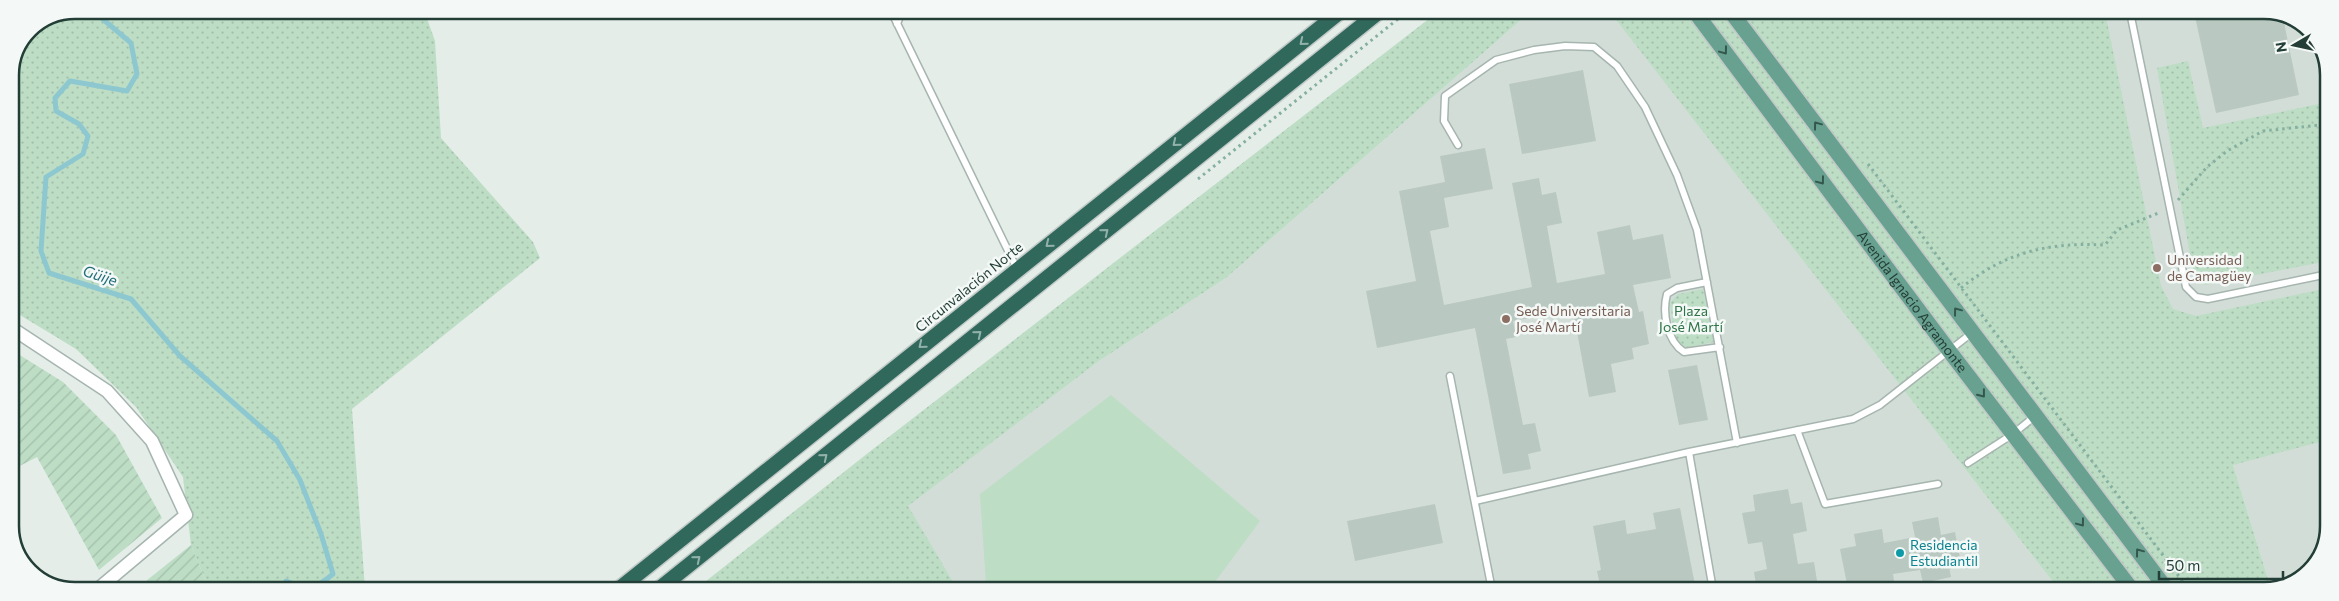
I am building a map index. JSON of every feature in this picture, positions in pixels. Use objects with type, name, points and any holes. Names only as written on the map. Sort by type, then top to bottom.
[{"type":"highway","name":"Circunvalación Norte","points":[[627,582],[1331,19]]},
{"type":"highway","points":[[668,582],[1370,19]]},
{"type":"main road","name":"Avenida Ignacio Agramonte","points":[[1700,19],[1950,352],[2126,582]]},
{"type":"main road","points":[[1737,19],[2161,582]]},
{"type":"street","points":[[19,333],[107,390],[152,441],[186,515],[106,582]]},
{"type":"lane","points":[[895,19],[1018,269]]},
{"type":"lane","points":[[897,24],[899,19]]},
{"type":"lane","points":[[2131,19],[2186,287],[2196,297],[2208,299],[2320,276]]},
{"type":"lane","points":[[1458,145],[1444,121],[1445,96],[1496,60],[1534,50],[1565,46],[1594,48],[1617,66],[1644,107],[1676,174],[1697,230],[1720,347],[1736,443]]},
{"type":"lane","points":[[1707,282],[1677,288],[1667,294],[1665,304],[1670,337],[1675,346],[1684,352],[1720,347]]},
{"type":"lane","points":[[1475,501],[1689,452],[1853,418],[1880,406],[1973,332]]},
{"type":"lane","points":[[1450,376],[1490,582]]},
{"type":"lane","points":[[1968,463],[2013,434],[2036,415]]},
{"type":"lane","points":[[1797,430],[1825,504],[1938,484]]},
{"type":"lane","points":[[1689,452],[1711,582]]},
{"type":"path","points":[[1949,300],[1962,287],[1992,264],[2032,250],[2072,243],[2105,245],[2117,230],[2170,208],[2195,183],[2207,167],[2227,151],[2263,131],[2320,125]]},
{"type":"path","points":[[1865,161],[2183,582]]},
{"type":"shaded area","name":"Sede Universitaria José Martí","points":[[1522,19],[1616,19],[2053,582],[953,582],[907,506],[1099,361],[1226,278]]},
{"type":"shaded area","name":"Universidad de Camagüey","points":[[1823,19],[2264,19],[2275,20],[2292,26],[2306,38],[2316,54],[2320,71],[2320,526],[2319,537],[2313,554],[2295,573],[2285,578],[2269,582],[2233,465]]},
{"type":"green space","points":[[75,19],[427,19],[435,41],[441,138],[533,242],[540,258],[352,409],[364,582],[206,582],[191,545],[183,477],[136,407],[76,349],[19,314],[19,75],[23,54],[35,35],[54,23]]},
{"type":"green space","points":[[1429,19],[1522,19],[1226,278],[1099,361],[908,506],[953,582],[705,582],[868,453]]},
{"type":"green space","points":[[1615,19],[2106,19],[2161,286],[2173,309],[2196,316],[2320,290],[2320,442],[2233,465],[2269,582],[2053,582]]},
{"type":"green space","points":[[2188,61],[2203,128],[2320,104],[2320,263],[2205,285],[2194,277],[2157,68]]},
{"type":"green space","name":"Plaza José Martí","points":[[1703,289],[1714,342],[1685,348],[1674,336],[1670,303],[1678,294]]},
{"type":"green space","points":[[19,355],[63,382],[116,435],[162,518],[99,570],[37,457],[19,466]]},
{"type":"green space","points":[[1111,395],[1260,521],[1215,582],[986,582],[980,494]]},
{"type":"green space","points":[[191,545],[206,582],[145,582]]},
{"type":"building","points":[[2196,19],[2264,19],[2284,23],[2299,95],[2216,113]]},
{"type":"building","points":[[1583,70],[1596,141],[1522,154],[1509,84]]},
{"type":"building","points":[[1485,148],[1493,189],[1444,198],[1449,227],[1430,231],[1444,305],[1532,287],[1512,183],[1539,178],[1542,195],[1556,192],[1562,223],[1547,226],[1557,283],[1605,274],[1597,232],[1630,225],[1633,240],[1663,234],[1671,278],[1633,285],[1639,312],[1643,311],[1649,344],[1632,348],[1634,359],[1611,364],[1616,392],[1589,397],[1573,310],[1513,321],[1516,337],[1506,339],[1523,425],[1535,423],[1541,451],[1528,454],[1531,469],[1503,474],[1475,328],[1377,348],[1366,291],[1416,281],[1399,191],[1445,182],[1440,156]]},
{"type":"building","points":[[1697,365],[1708,420],[1679,425],[1668,370]]},
{"type":"building","points":[[1788,489],[1791,504],[1802,502],[1807,531],[1793,534],[1798,564],[1814,562],[1817,582],[1756,582],[1754,572],[1767,569],[1762,542],[1748,544],[1742,513],[1755,511],[1753,495]]},
{"type":"building","points":[[1435,504],[1443,543],[1355,561],[1347,521]]},
{"type":"building","points":[[1680,508],[1694,582],[1599,582],[1597,571],[1601,570],[1593,526],[1625,520],[1627,534],[1656,529],[1653,513]]},
{"type":"building","name":"Residencia Estudiantil","points":[[1938,517],[1941,535],[1955,532],[1960,558],[1948,560],[1951,577],[1923,582],[1920,570],[1893,574],[1894,582],[1847,582],[1840,549],[1856,546],[1854,534],[1882,529],[1884,543],[1915,537],[1912,522]]},
{"type":"waterway","name":"Güije","points":[[103,19],[131,43],[137,74],[127,91],[70,81],[55,98],[56,111],[79,124],[88,136],[83,154],[46,177],[41,251],[49,273],[131,299],[180,356],[277,441],[300,480],[321,534],[333,574],[323,582]]},
{"type":"waterway","name":"Güije","points":[[285,582],[289,582]]},
{"type":"place","name":"Universidad de Camagüey","points":[[2157,268]]},
{"type":"place","name":"Sede Universitaria José Martí","points":[[1506,319]]},
{"type":"place","name":"Residencia Estudiantil","points":[[1900,553]]}]
